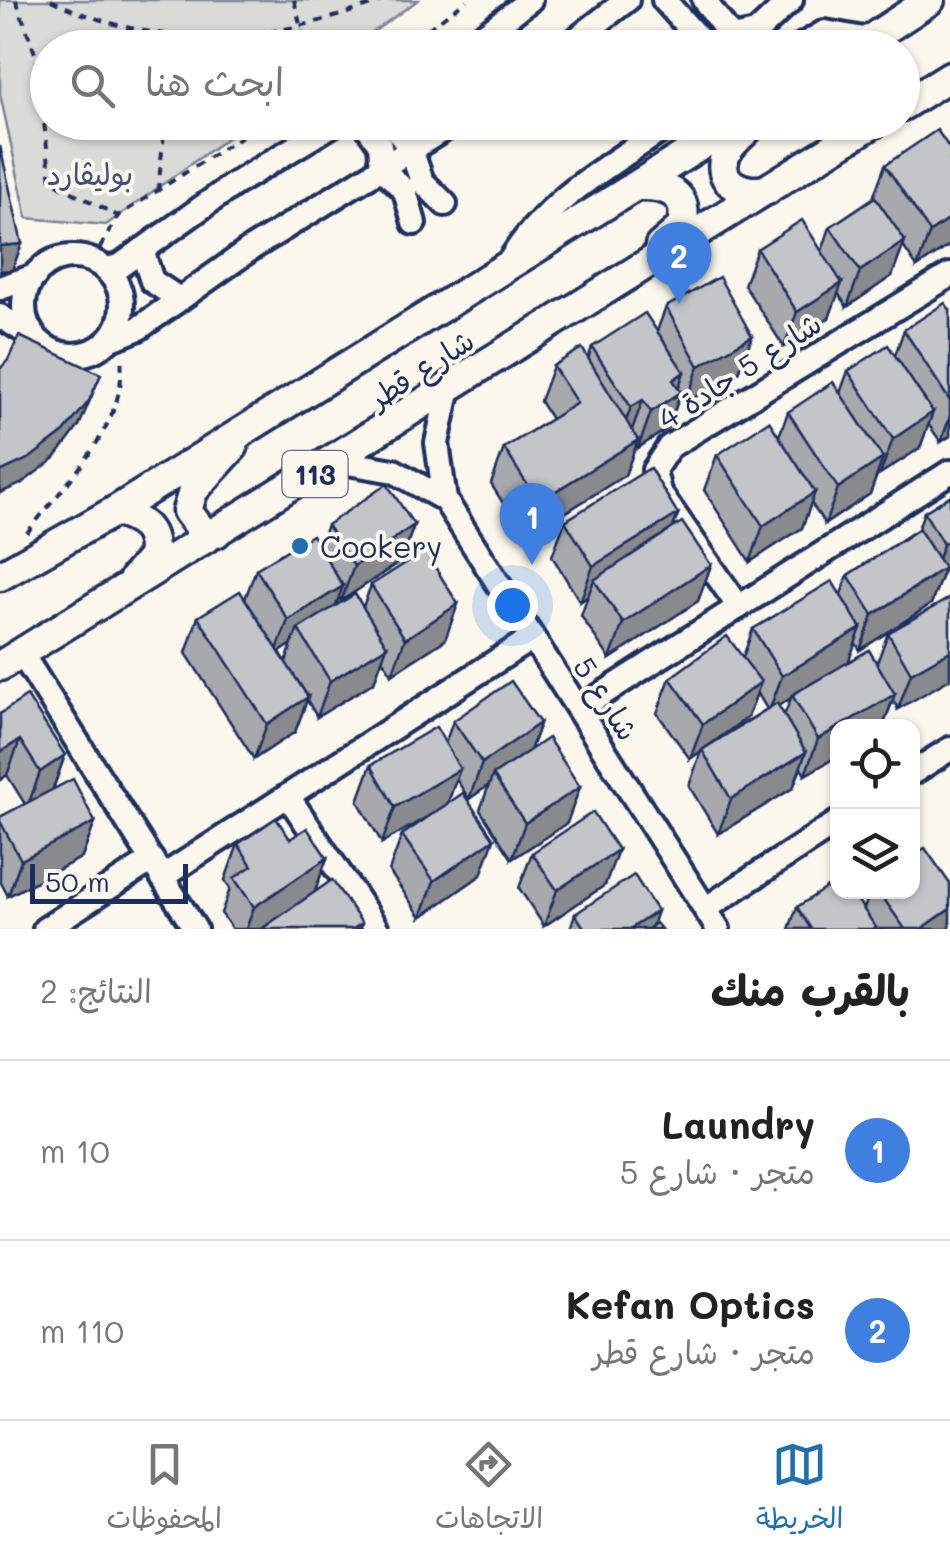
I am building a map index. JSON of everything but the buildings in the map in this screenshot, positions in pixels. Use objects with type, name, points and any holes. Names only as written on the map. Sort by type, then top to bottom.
[{"type":"main road","points":[[884,30],[930,0]]},
{"type":"main road","points":[[920,95],[950,76]]},
{"type":"main road","name":"شارع قطر","points":[[0,576],[115,511],[710,140]]},
{"type":"main road","points":[[736,140],[724,159],[725,174],[733,186],[748,193],[767,190]]},
{"type":"main road","name":"شارع قطر","points":[[11,660],[847,140]]},
{"type":"main road","points":[[604,292],[681,228],[685,217],[678,194],[664,186],[637,186]]},
{"type":"main road","points":[[216,533],[202,532],[191,522],[187,510],[193,491],[258,420]]},
{"type":"main road","points":[[107,602],[149,565],[154,546],[152,534],[140,519],[115,511]]},
{"type":"street","points":[[490,30],[530,0]]},
{"type":"street","points":[[664,0],[691,30]]},
{"type":"street","points":[[704,0],[727,30]]},
{"type":"street","points":[[759,30],[791,0]]},
{"type":"street","points":[[587,30],[623,1]]},
{"type":"street","points":[[0,288],[35,276],[61,259],[120,266],[234,185],[308,140]]},
{"type":"street","points":[[377,140],[382,168],[405,192],[414,224]]},
{"type":"street","points":[[404,140],[422,181],[445,204]]},
{"type":"street","points":[[0,316],[63,355],[96,350],[427,140]]},
{"type":"street","points":[[505,268],[543,214],[567,193],[647,140]]},
{"type":"street","points":[[142,250],[152,281],[179,300]]},
{"type":"street","points":[[99,265],[116,281],[122,311],[114,339]]},
{"type":"street","name":"شارع 5 جادة 4","points":[[739,607],[659,492],[654,470],[668,447],[950,274]]},
{"type":"street","points":[[35,276],[24,307],[35,338]]},
{"type":"street","name":"شارع 5","points":[[450,388],[436,443],[445,500],[711,919]]},
{"type":"street","name":"شارع 5","points":[[336,461],[394,470],[445,500]]},
{"type":"street","points":[[579,709],[950,472]]},
{"type":"street","points":[[46,929],[288,796],[532,638]]},
{"type":"street","points":[[11,660],[195,929]]},
{"type":"street","points":[[920,768],[950,749]]},
{"type":"street","points":[[288,796],[376,929]]},
{"type":"street","points":[[711,919],[830,828]]},
{"type":"path","points":[[16,0],[30,39]]},
{"type":"path","points":[[51,0],[103,23],[136,30]]},
{"type":"path","points":[[294,0],[300,28]]},
{"type":"path","points":[[293,30],[384,0]]},
{"type":"path","points":[[426,30],[467,0]]},
{"type":"path","points":[[46,140],[51,181],[118,216]]},
{"type":"path","points":[[158,191],[163,140]]},
{"type":"path","points":[[99,265],[118,216],[236,140]]},
{"type":"path","points":[[22,540],[98,440],[118,398],[124,381],[114,339]]},
{"type":"green space","name":"بوليڤارد","points":[[0,0],[418,0],[376,30],[30,30],[30,140],[224,140],[106,225],[27,218],[0,94]]},
{"type":"place","name":"Kefan Optics","points":[[679,304]]},
{"type":"place","name":"Cookery","points":[[300,546]]},
{"type":"place","name":"Laundry","points":[[532,565]]}]
